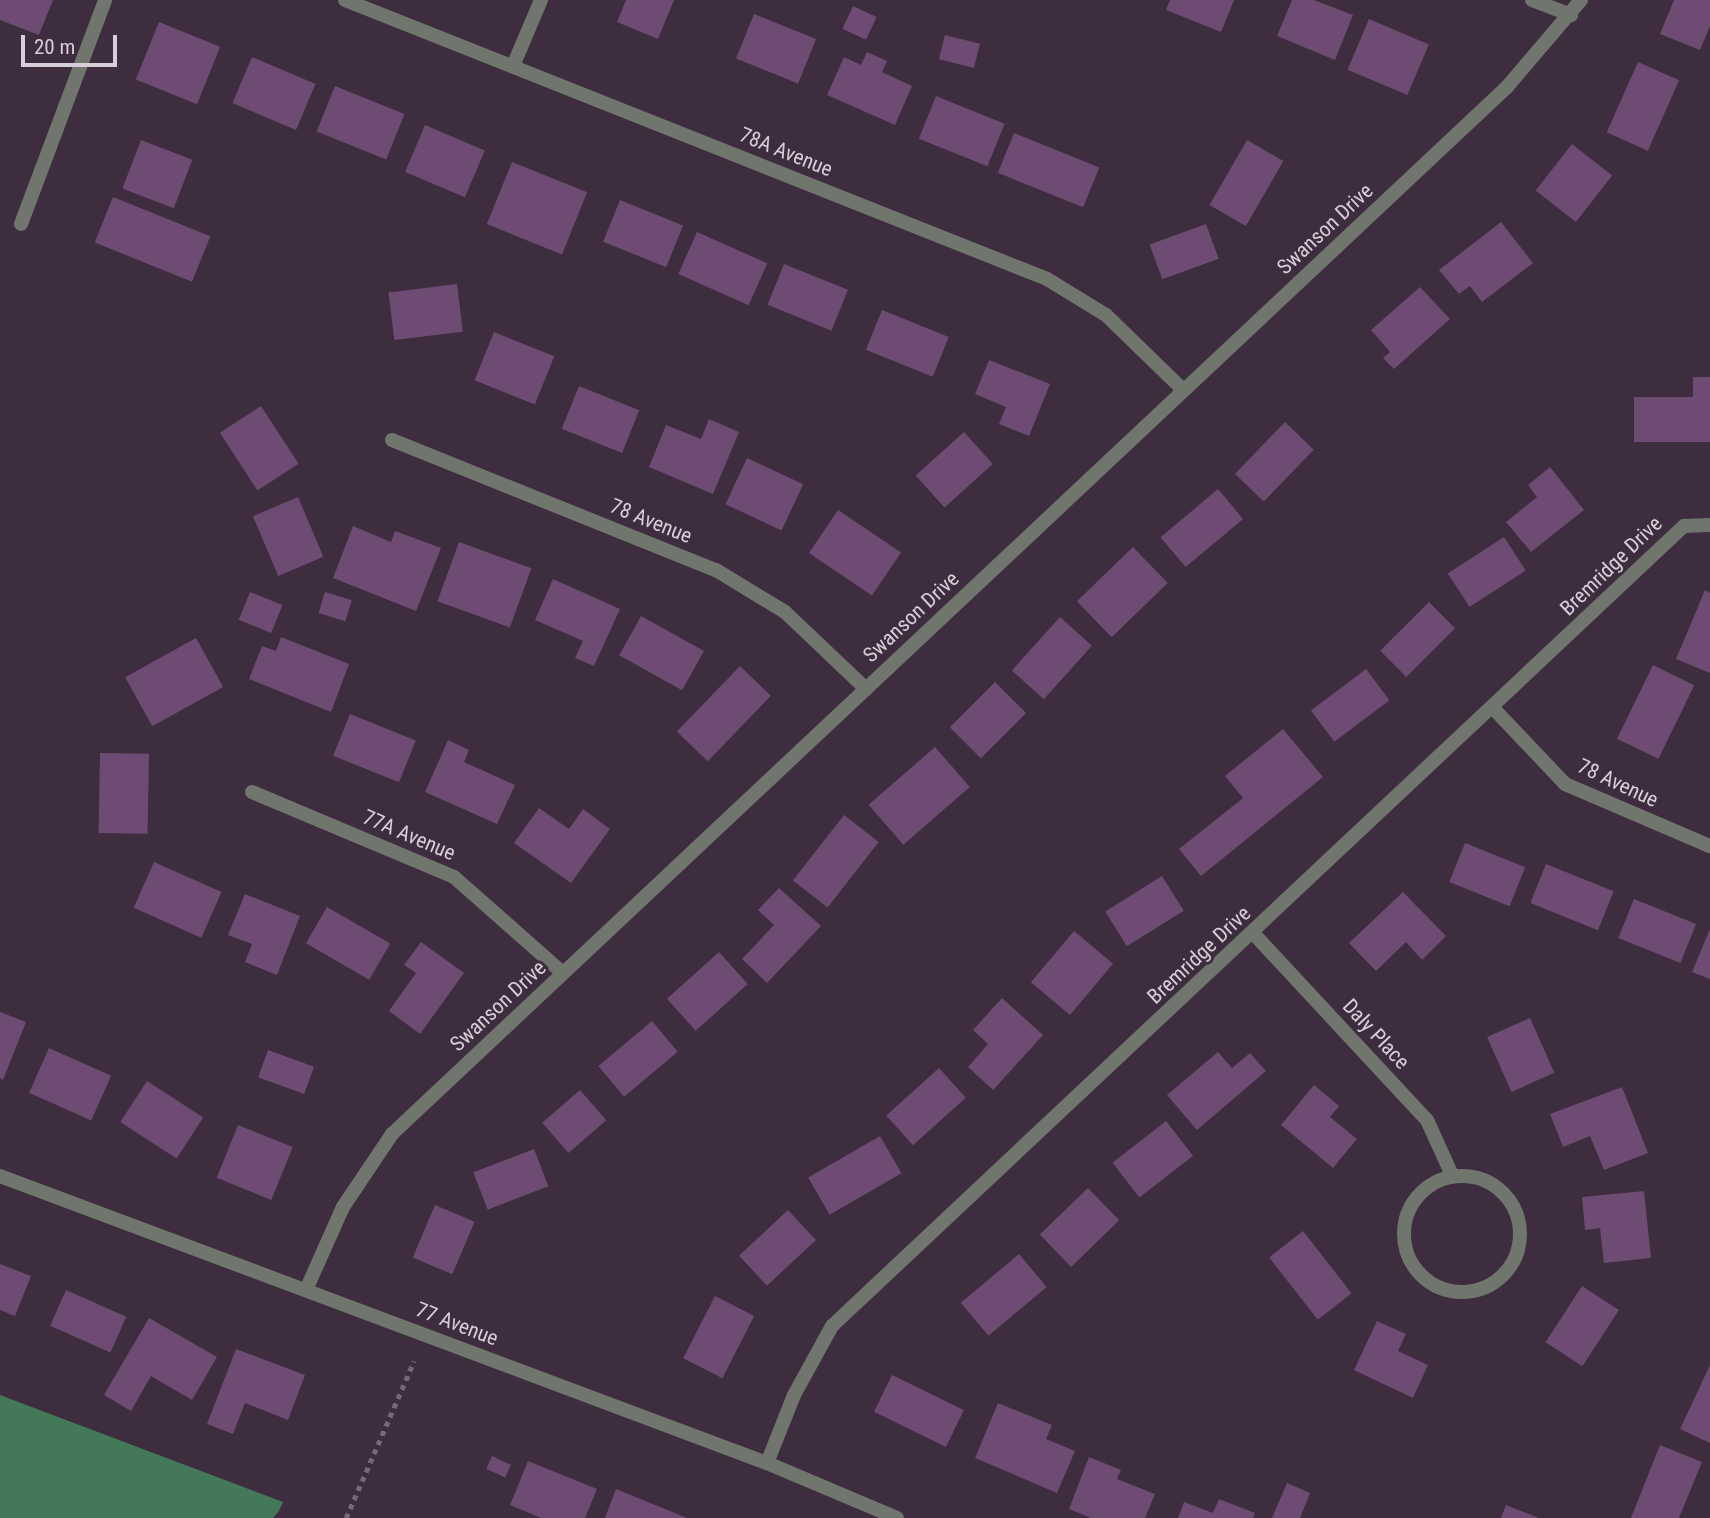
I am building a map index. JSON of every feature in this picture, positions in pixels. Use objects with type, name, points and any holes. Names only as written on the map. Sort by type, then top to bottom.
[{"type":"street","points":[[21,224],[105,0]]},
{"type":"street","name":"78A Avenue","points":[[345,0],[1047,279],[1106,315],[1183,390]]},
{"type":"street","points":[[513,66],[541,0]]},
{"type":"street","points":[[1532,0],[1571,15]]},
{"type":"street","name":"Swanson Drive","points":[[306,1290],[343,1207],[392,1134],[1507,87],[1571,15],[1581,0]]},
{"type":"street","name":"78 Avenue","points":[[392,440],[716,570],[785,612],[866,688]]},
{"type":"street","name":"Bremridge Drive","points":[[767,1463],[794,1395],[832,1326],[1684,526],[1710,525]]},
{"type":"street","name":"78 Avenue","points":[[1493,708],[1565,784],[1710,846]]},
{"type":"street","name":"77A Avenue","points":[[252,792],[454,877],[563,973]]},
{"type":"street","name":"Daly Place","points":[[1252,933],[1427,1120],[1452,1175]]},
{"type":"street","points":[[1452,1175],[1490,1181],[1520,1220],[1518,1254],[1504,1273],[1496,1283],[1464,1294],[1423,1281],[1401,1237],[1416,1194],[1452,1175]]},
{"type":"street","name":"77 Avenue","points":[[0,1176],[767,1463],[897,1518]]},
{"type":"path","points":[[346,1518],[414,1361]]},
{"type":"green space","points":[[0,1395],[283,1502],[273,1518],[0,1518]]},
{"type":"building","points":[[0,0],[53,0],[39,35],[0,20]]},
{"type":"building","points":[[626,0],[674,0],[658,39],[617,22]]},
{"type":"building","points":[[1170,0],[1234,0],[1221,32],[1166,10]]},
{"type":"building","points":[[1292,0],[1314,0],[1353,15],[1335,60],[1277,36]]},
{"type":"building","points":[[1674,0],[1710,0],[1710,26],[1700,50],[1660,34]]},
{"type":"building","points":[[853,6],[877,17],[866,40],[842,29]]},
{"type":"building","points":[[754,14],[816,39],[798,84],[736,59]]},
{"type":"building","points":[[1369,19],[1429,44],[1407,95],[1348,70]]},
{"type":"building","points":[[159,22],[220,47],[197,104],[136,79]]},
{"type":"building","points":[[945,35],[980,44],[974,68],[939,59]]},
{"type":"building","points":[[867,52],[887,61],[882,72],[912,86],[895,125],[827,95],[844,57],[861,65]]},
{"type":"building","points":[[252,57],[316,84],[296,130],[232,103]]},
{"type":"building","points":[[1638,62],[1679,80],[1648,151],[1607,132]]},
{"type":"building","points":[[335,86],[405,114],[386,160],[317,131]]},
{"type":"building","points":[[936,96],[1005,124],[987,166],[919,139]]},
{"type":"building","points":[[425,125],[485,150],[465,197],[405,172]]},
{"type":"building","points":[[1014,133],[1099,167],[1083,207],[998,173]]},
{"type":"building","points":[[141,140],[192,160],[174,208],[122,189]]},
{"type":"building","points":[[1247,140],[1283,161],[1246,226],[1210,205]]},
{"type":"building","points":[[1572,144],[1612,175],[1576,222],[1536,190]]},
{"type":"building","points":[[512,162],[587,192],[562,254],[487,224]]},
{"type":"building","points":[[113,197],[210,236],[192,282],[95,242]]},
{"type":"building","points":[[620,200],[683,225],[666,267],[603,242]]},
{"type":"building","points":[[1501,222],[1533,263],[1482,302],[1470,286],[1459,294],[1439,270]]},
{"type":"building","points":[[1206,224],[1219,259],[1162,279],[1150,245]]},
{"type":"building","points":[[697,232],[767,263],[749,305],[678,274]]},
{"type":"building","points":[[784,264],[848,290],[831,331],[768,305]]},
{"type":"building","points":[[457,284],[463,332],[394,340],[389,292]]},
{"type":"building","points":[[1420,287],[1450,319],[1394,369],[1383,358],[1390,352],[1371,330]]},
{"type":"building","points":[[882,310],[949,337],[933,377],[866,350]]},
{"type":"building","points":[[494,332],[554,356],[535,405],[475,380]]},
{"type":"building","points":[[989,360],[1050,384],[1029,436],[999,424],[1006,407],[975,394]]},
{"type":"building","points":[[1693,377],[1710,377],[1710,442],[1634,442],[1634,397],[1693,397]]},
{"type":"building","points":[[579,386],[639,410],[622,453],[562,429]]},
{"type":"building","points":[[261,406],[299,464],[257,491],[220,433]]},
{"type":"building","points":[[709,419],[739,432],[713,494],[649,467],[666,425],[701,439]]},
{"type":"building","points":[[1285,422],[1314,450],[1264,502],[1235,474]]},
{"type":"building","points":[[964,432],[993,464],[944,507],[916,475]]},
{"type":"building","points":[[747,458],[803,484],[782,530],[725,504]]},
{"type":"building","points":[[1550,467],[1584,510],[1531,552],[1506,522],[1537,497],[1528,485]]},
{"type":"building","points":[[1218,489],[1243,519],[1186,567],[1161,537]]},
{"type":"building","points":[[298,497],[323,557],[278,576],[253,516]]},
{"type":"building","points":[[838,510],[901,552],[872,596],[809,553]]},
{"type":"building","points":[[353,526],[391,542],[395,531],[441,548],[416,611],[333,578]]},
{"type":"building","points":[[1504,537],[1526,571],[1470,607],[1448,573]]},
{"type":"building","points":[[459,542],[531,568],[510,628],[437,601]]},
{"type":"building","points":[[1133,547],[1168,583],[1112,637],[1077,601]]},
{"type":"building","points":[[553,579],[620,609],[594,666],[575,658],[583,641],[535,620]]},
{"type":"building","points":[[1705,590],[1710,593],[1710,673],[1676,659]]},
{"type":"building","points":[[250,592],[282,605],[271,633],[239,620]]},
{"type":"building","points":[[325,592],[352,600],[345,621],[319,613]]},
{"type":"building","points":[[1429,602],[1455,628],[1406,677],[1380,651]]},
{"type":"building","points":[[641,616],[704,651],[682,690],[619,655]]},
{"type":"building","points":[[1060,617],[1092,646],[1044,699],[1012,671]]},
{"type":"building","points":[[281,637],[349,664],[331,712],[249,679],[262,646],[276,651]]},
{"type":"building","points":[[196,638],[223,687],[152,726],[125,677]]},
{"type":"building","points":[[1653,665],[1694,685],[1658,759],[1617,739]]},
{"type":"building","points":[[740,666],[771,696],[708,761],[677,731]]},
{"type":"building","points":[[1366,669],[1389,700],[1334,742],[1311,711]]},
{"type":"building","points":[[995,682],[1026,713],[981,758],[950,727]]},
{"type":"building","points":[[350,714],[416,741],[399,782],[333,756]]},
{"type":"building","points":[[1283,729],[1323,777],[1201,876],[1179,849],[1243,798],[1225,776]]},
{"type":"building","points":[[448,740],[469,750],[464,762],[515,785],[497,824],[425,792]]},
{"type":"building","points":[[935,747],[970,787],[903,845],[869,805]]},
{"type":"building","points":[[100,753],[149,754],[148,834],[99,833]]},
{"type":"building","points":[[539,808],[569,829],[583,809],[610,829],[571,883],[514,843]]},
{"type":"building","points":[[844,815],[879,842],[828,907],[793,880]]},
{"type":"building","points":[[1465,843],[1525,867],[1510,906],[1449,882]]},
{"type":"building","points":[[154,862],[222,892],[201,938],[134,908]]},
{"type":"building","points":[[1546,864],[1614,891],[1598,930],[1530,903]]},
{"type":"building","points":[[1162,876],[1184,911],[1127,946],[1105,912]]},
{"type":"building","points":[[779,888],[821,926],[767,983],[742,959],[774,925],[758,910]]},
{"type":"building","points":[[1403,892],[1446,936],[1422,960],[1406,942],[1376,971],[1349,943]]},
{"type":"building","points":[[245,894],[300,916],[277,975],[245,962],[252,944],[228,935]]},
{"type":"building","points":[[1634,899],[1696,924],[1680,963],[1618,938]]},
{"type":"building","points":[[327,907],[390,944],[369,980],[306,943]]},
{"type":"building","points":[[1710,929],[1710,979],[1692,972]]},
{"type":"building","points":[[1074,931],[1113,964],[1070,1015],[1031,982]]},
{"type":"building","points":[[421,942],[464,973],[420,1034],[389,1011],[416,973],[404,965]]},
{"type":"building","points":[[719,952],[748,984],[696,1031],[667,999]]},
{"type":"building","points":[[1002,998],[1043,1035],[993,1090],[968,1067],[988,1044],[973,1030]]},
{"type":"building","points":[[0,1012],[26,1022],[3,1080],[0,1078]]},
{"type":"building","points":[[1530,1018],[1554,1073],[1511,1092],[1487,1037]]},
{"type":"building","points":[[652,1021],[678,1052],[624,1097],[598,1066]]},
{"type":"building","points":[[49,1048],[111,1076],[91,1120],[29,1093]]},
{"type":"building","points":[[268,1050],[314,1067],[304,1094],[258,1077]]},
{"type":"building","points":[[1218,1052],[1232,1068],[1250,1053],[1266,1071],[1197,1130],[1167,1095]]},
{"type":"building","points":[[939,1068],[966,1098],[913,1145],[886,1116]]},
{"type":"building","points":[[147,1081],[203,1117],[177,1159],[120,1122]]},
{"type":"building","points":[[1314,1085],[1339,1106],[1330,1117],[1357,1139],[1333,1168],[1281,1125]]},
{"type":"building","points":[[1622,1087],[1648,1153],[1604,1170],[1590,1136],[1563,1147],[1550,1114]]},
{"type":"building","points":[[580,1090],[606,1120],[569,1153],[542,1123]]},
{"type":"building","points":[[1166,1121],[1193,1156],[1140,1198],[1112,1163]]},
{"type":"building","points":[[238,1125],[293,1147],[271,1200],[217,1178]]},
{"type":"building","points":[[880,1136],[902,1173],[830,1215],[808,1178]]},
{"type":"building","points":[[534,1149],[548,1186],[488,1210],[473,1172]]},
{"type":"building","points":[[1088,1188],[1119,1220],[1071,1267],[1040,1235]]},
{"type":"building","points":[[1644,1191],[1651,1258],[1604,1263],[1600,1228],[1585,1230],[1582,1197]]},
{"type":"building","points":[[435,1205],[475,1222],[452,1274],[413,1257]]},
{"type":"building","points":[[788,1210],[816,1240],[767,1286],[739,1256]]},
{"type":"building","points":[[1303,1231],[1352,1293],[1318,1320],[1269,1257]]},
{"type":"building","points":[[1019,1254],[1047,1287],[988,1336],[961,1303]]},
{"type":"building","points":[[0,1264],[31,1276],[15,1316],[0,1310]]},
{"type":"building","points":[[1582,1286],[1619,1310],[1582,1366],[1546,1342]]},
{"type":"building","points":[[66,1290],[126,1317],[110,1352],[50,1326]]},
{"type":"building","points":[[715,1296],[754,1316],[722,1378],[683,1358]]},
{"type":"building","points":[[149,1318],[217,1357],[192,1400],[151,1376],[131,1411],[104,1395]]},
{"type":"building","points":[[1377,1321],[1406,1334],[1398,1351],[1428,1365],[1413,1398],[1354,1370]]},
{"type":"building","points":[[236,1349],[305,1375],[288,1420],[245,1403],[233,1434],[207,1424]]},
{"type":"building","points":[[1710,1365],[1710,1443],[1680,1429]]},
{"type":"building","points":[[892,1375],[964,1410],[946,1447],[874,1412]]},
{"type":"building","points":[[998,1403],[1052,1425],[1046,1439],[1075,1451],[1057,1493],[975,1458]]},
{"type":"building","points":[[1660,1445],[1702,1462],[1679,1518],[1631,1518]]},
{"type":"building","points":[[492,1456],[511,1465],[505,1478],[486,1469]]},
{"type":"building","points":[[1089,1457],[1121,1470],[1117,1479],[1155,1494],[1145,1518],[1091,1518],[1069,1509]]},
{"type":"building","points":[[528,1461],[597,1489],[585,1518],[541,1518],[510,1505]]},
{"type":"building","points":[[1287,1483],[1310,1493],[1300,1518],[1272,1518]]},
{"type":"building","points":[[616,1489],[687,1518],[605,1518]]},
{"type":"building","points":[[1219,1499],[1255,1513],[1253,1518],[1178,1518],[1184,1502],[1213,1513]]},
{"type":"building","points":[[1506,1505],[1539,1518],[1501,1518]]}]
